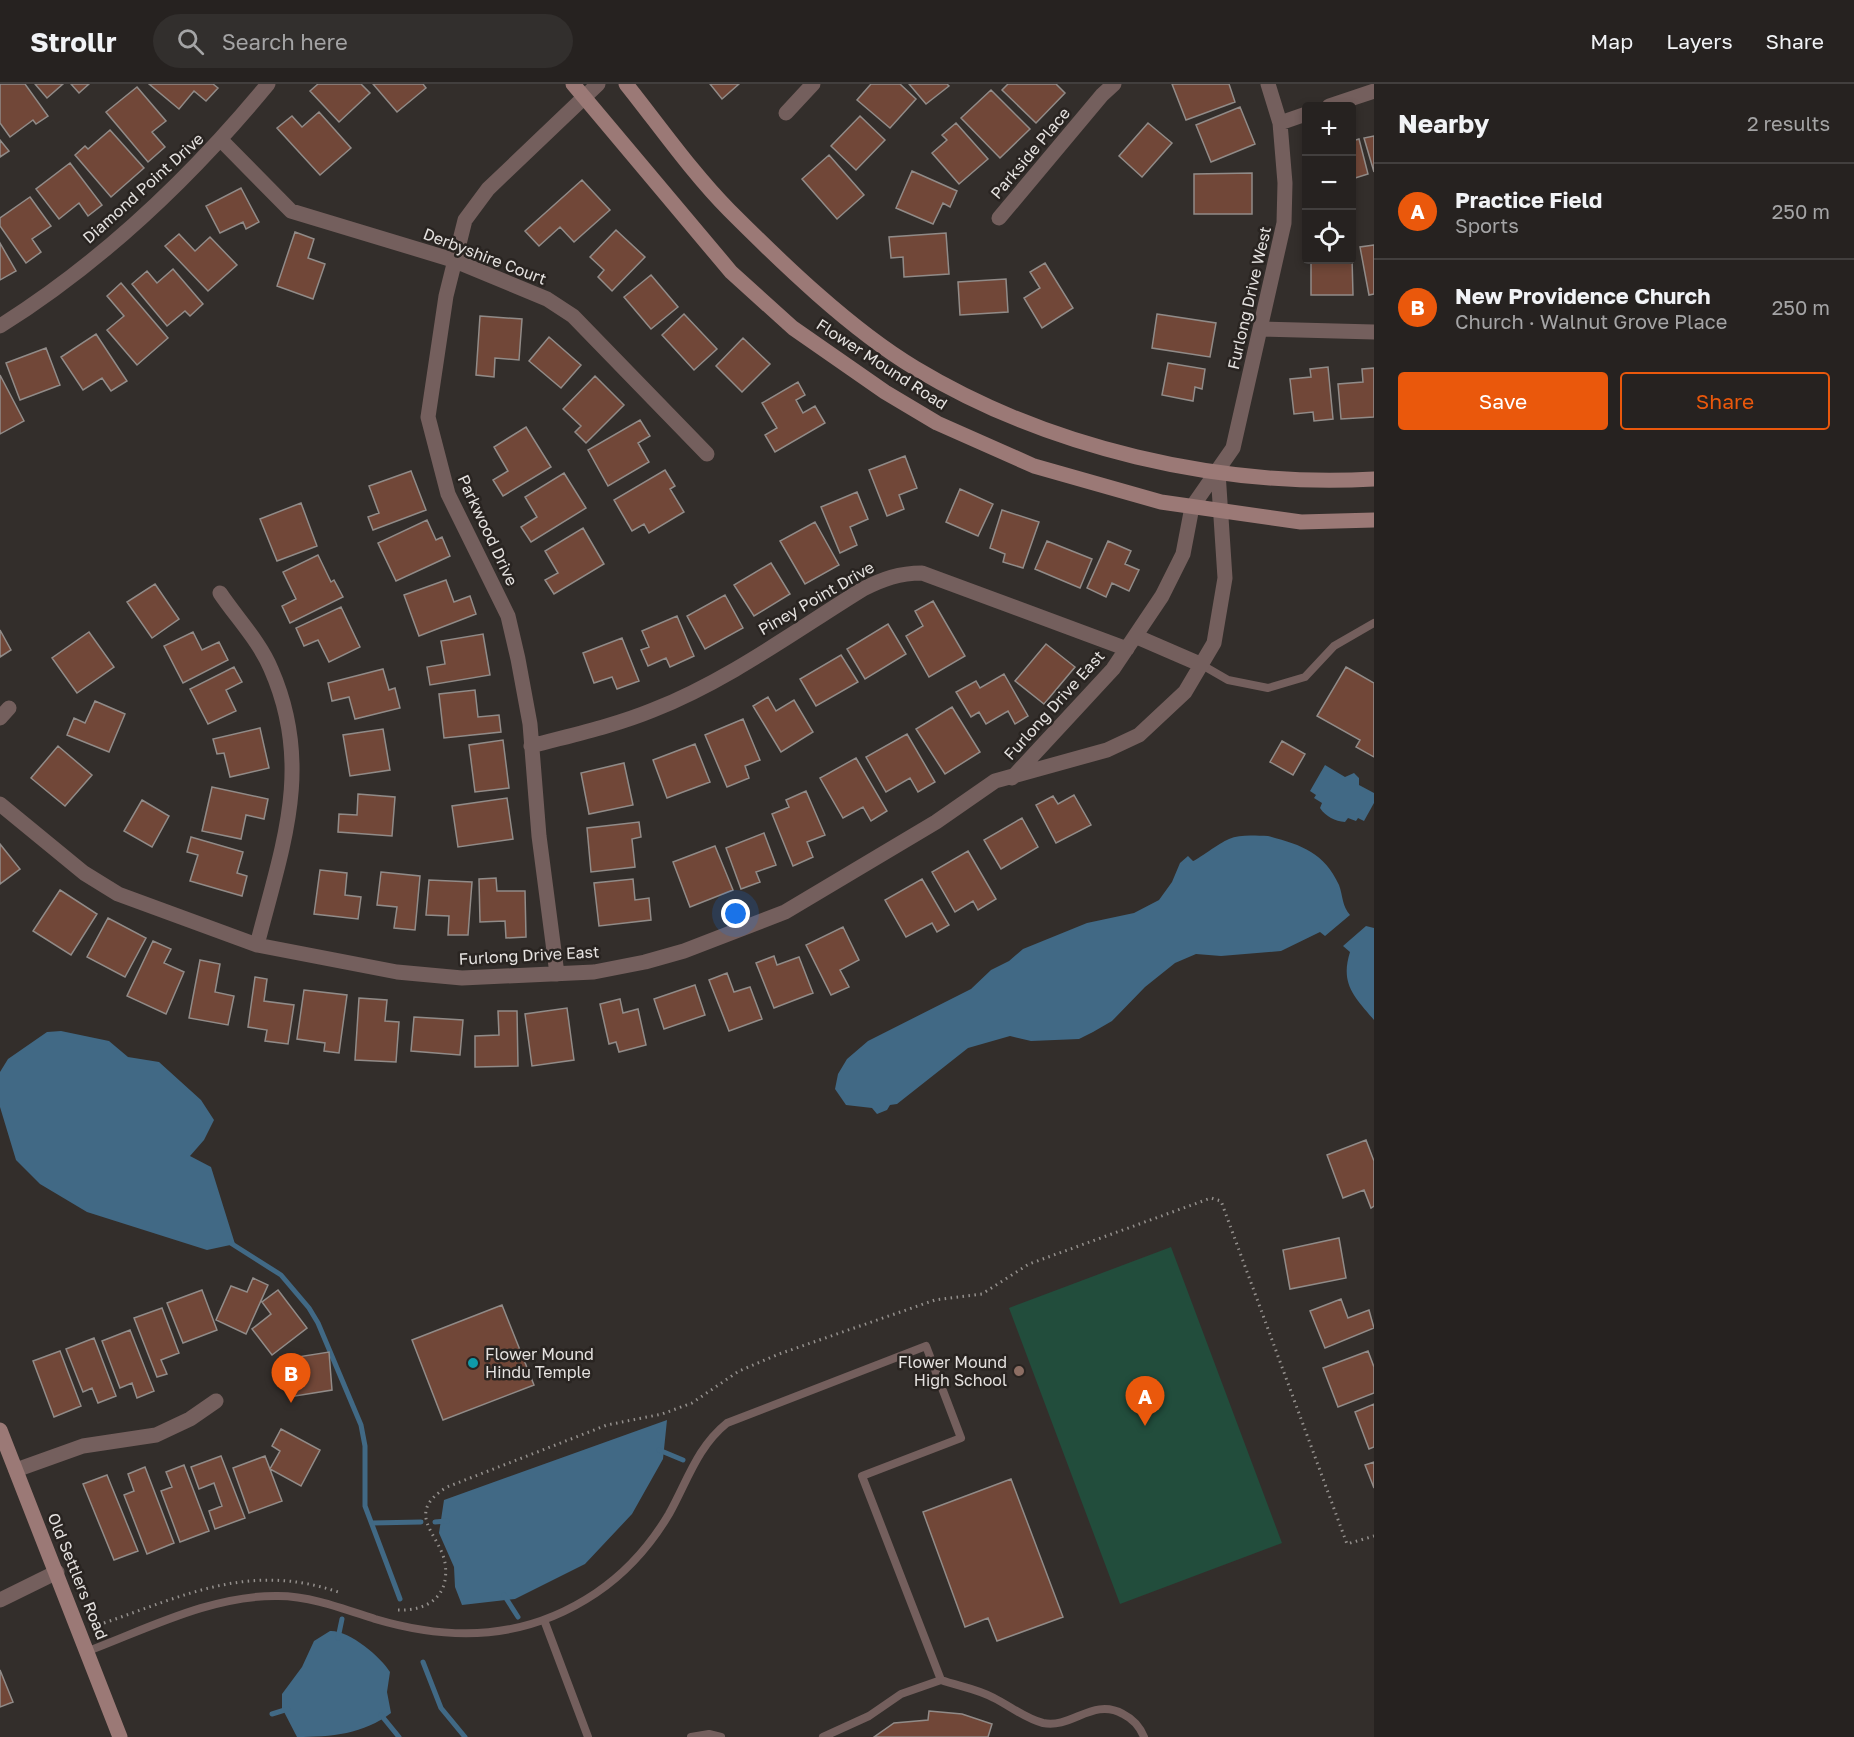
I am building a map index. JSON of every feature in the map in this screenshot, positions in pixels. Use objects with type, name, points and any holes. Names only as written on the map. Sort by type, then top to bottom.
[{"type":"main road","name":"Flower Mound Road","points":[[573,84],[730,272],[793,328],[885,392],[937,423],[1034,466],[1098,486],[1192,507],[1301,522],[1374,520]]},
{"type":"main road","name":"Flower Mound Road","points":[[626,84],[727,208],[844,314],[915,368],[993,408],[1091,446],[1218,472],[1301,481],[1374,479]]},
{"type":"main road","name":"Old Settlers Road","points":[[0,1430],[120,1737]]},
{"type":"street","name":"Diamond Point Drive","points":[[0,326],[28,309],[125,233],[222,141],[268,84]]},
{"type":"street","name":"Parkwood Drive","points":[[557,974],[539,836],[530,724],[508,616],[447,494],[428,417],[438,338],[453,260],[465,220],[488,189],[598,84]]},
{"type":"street","points":[[786,113],[813,84]]},
{"type":"street","name":"Parkside Place","points":[[999,218],[1102,95],[1114,84]]},
{"type":"street","name":"Furlong Drive West","points":[[1192,507],[1233,448],[1284,223],[1285,183],[1280,123],[1268,84]]},
{"type":"street","points":[[1341,102],[1374,91]]},
{"type":"street","points":[[1280,123],[1302,115]]},
{"type":"street","name":"Derbyshire Court","points":[[222,141],[291,212],[453,260],[547,299],[573,316],[707,454]]},
{"type":"street","points":[[1261,329],[1374,332]]},
{"type":"street","points":[[1012,778],[1107,750],[1139,735],[1185,692],[1214,643],[1226,578],[1218,472]]},
{"type":"street","name":"Furlong Drive East","points":[[0,804],[84,873],[118,894],[257,945],[397,972],[462,978],[594,972],[645,962],[684,951],[785,912],[936,822],[995,781],[1012,778],[1087,699],[1113,669],[1131,643],[1162,596],[1183,554],[1192,507]]},
{"type":"street","name":"Piney Point Drive","points":[[531,746],[653,711],[688,694],[863,589],[887,577],[907,573],[922,573],[1202,665]]},
{"type":"street","points":[[220,593],[270,666],[291,730],[293,796],[257,945]]},
{"type":"street","points":[[16,1470],[83,1446],[156,1435],[190,1419],[216,1401]]},
{"type":"street","points":[[0,1600],[57,1572]]},
{"type":"lane","points":[[1202,665],[1228,680],[1268,688],[1305,677],[1334,646],[1374,623]]},
{"type":"lane","points":[[88,1651],[216,1603],[264,1596],[313,1600],[399,1626],[435,1633],[490,1633],[544,1620],[596,1593],[633,1563],[669,1513],[700,1452],[727,1423],[926,1346],[961,1438],[862,1476],[941,1680]]},
{"type":"lane","points":[[544,1620],[588,1737]]},
{"type":"lane","points":[[823,1737],[869,1716],[901,1694],[941,1680],[992,1696],[1033,1720],[1045,1724],[1061,1723],[1090,1710],[1104,1708],[1118,1711],[1132,1719],[1144,1737]]},
{"type":"lane","points":[[690,1737],[709,1734],[721,1737]]},
{"type":"path","points":[[388,1608],[416,1611],[429,1606],[445,1583],[445,1562],[426,1520],[431,1502],[447,1487],[607,1425],[662,1414],[692,1403],[739,1371],[779,1354],[935,1300],[982,1294],[1029,1264],[1211,1198],[1221,1201],[1347,1544],[1374,1536]]},
{"type":"path","points":[[104,1623],[213,1586],[250,1579],[279,1579],[316,1584],[347,1595]]},
{"type":"green space","points":[[1171,1247],[1282,1543],[1120,1604],[1009,1308]]},
{"type":"water","points":[[1325,765],[1345,777],[1354,773],[1359,778],[1359,785],[1374,793],[1374,803],[1364,821],[1358,818],[1356,821],[1348,818],[1345,822],[1338,821],[1322,811],[1320,808],[1322,803],[1314,798],[1316,795],[1310,791]]},
{"type":"water","points":[[1268,836],[1301,847],[1319,857],[1333,874],[1339,885],[1345,908],[1350,915],[1325,936],[1320,932],[1281,951],[1221,956],[1196,954],[1175,963],[1145,987],[1112,1021],[1093,1032],[1079,1039],[1031,1041],[1010,1036],[968,1048],[897,1104],[890,1105],[887,1110],[877,1114],[872,1108],[846,1105],[835,1089],[838,1074],[847,1059],[868,1041],[971,989],[991,970],[1009,961],[1023,949],[1087,923],[1134,913],[1159,900],[1172,882],[1180,863],[1188,856],[1193,861],[1233,837]]},
{"type":"water","points":[[1366,926],[1374,928],[1374,1020],[1351,989],[1347,973],[1350,952],[1343,946]]},
{"type":"water","points":[[61,1031],[109,1041],[128,1057],[159,1062],[201,1100],[214,1120],[204,1140],[190,1156],[211,1167],[235,1244],[207,1250],[87,1212],[40,1184],[16,1160],[0,1107],[0,1072],[8,1059],[47,1032]]},
{"type":"water","points":[[667,1420],[663,1459],[632,1514],[585,1564],[515,1599],[462,1605],[455,1587],[454,1567],[439,1533],[444,1500]]},
{"type":"water","points":[[330,1631],[355,1640],[386,1666],[390,1672],[387,1692],[391,1713],[370,1726],[347,1733],[297,1737],[282,1708],[282,1694],[302,1667],[314,1641]]},
{"type":"building","points":[[0,84],[25,84],[48,116],[36,124],[33,120],[10,137],[0,123]]},
{"type":"building","points":[[35,84],[63,84],[47,98]]},
{"type":"building","points":[[71,84],[89,84],[79,93]]},
{"type":"building","points":[[149,84],[213,84],[218,88],[206,101],[194,91],[179,109]]},
{"type":"building","points":[[318,84],[361,84],[370,93],[339,122],[310,91]]},
{"type":"building","points":[[373,84],[423,84],[426,88],[397,112]]},
{"type":"building","points":[[710,84],[739,84],[722,99]]},
{"type":"building","points":[[871,84],[900,84],[916,99],[890,128],[857,100]]},
{"type":"building","points":[[909,84],[947,84],[949,86],[926,104]]},
{"type":"building","points":[[1008,84],[1056,84],[1065,93],[1036,123],[1002,90]]},
{"type":"building","points":[[1172,84],[1229,84],[1235,102],[1186,120]]},
{"type":"building","points":[[137,87],[166,121],[152,132],[165,147],[148,162],[106,112]]},
{"type":"building","points":[[991,90],[1030,129],[1000,158],[961,118]]},
{"type":"building","points":[[1240,107],[1255,144],[1211,162],[1196,125]]},
{"type":"building","points":[[319,112],[351,148],[320,175],[277,128],[292,116],[302,127]]},
{"type":"building","points":[[860,116],[885,140],[856,170],[831,146]]},
{"type":"building","points":[[956,123],[988,159],[959,184],[932,153],[947,140],[942,135]]},
{"type":"building","points":[[1148,123],[1172,143],[1142,177],[1119,156]]},
{"type":"building","points":[[110,130],[144,168],[111,197],[75,155],[85,146],[88,149]]},
{"type":"building","points":[[1374,136],[1374,172],[1364,138]]},
{"type":"building","points":[[1359,139],[1368,174],[1356,178],[1356,156],[1356,140]]},
{"type":"building","points":[[0,140],[9,151],[0,157]]},
{"type":"building","points":[[829,155],[864,195],[837,219],[802,179]]},
{"type":"building","points":[[70,163],[102,205],[88,216],[79,203],[59,219],[36,189]]},
{"type":"building","points":[[912,171],[957,191],[950,207],[943,203],[933,224],[896,208]]},
{"type":"building","points":[[1252,173],[1252,214],[1194,214],[1194,174]]},
{"type":"building","points":[[582,180],[610,210],[574,242],[560,227],[539,246],[525,231]]},
{"type":"building","points":[[241,188],[259,222],[246,229],[243,222],[220,233],[206,206]]},
{"type":"building","points":[[30,197],[51,226],[32,239],[41,252],[26,263],[0,226],[0,218]]},
{"type":"building","points":[[616,230],[645,257],[612,291],[598,277],[604,270],[590,257]]},
{"type":"building","points":[[295,232],[314,239],[308,258],[325,264],[313,299],[277,286]]},
{"type":"building","points":[[946,233],[949,274],[904,277],[903,257],[891,258],[889,237]]},
{"type":"building","points":[[179,234],[195,251],[210,237],[237,265],[208,291],[165,246]]},
{"type":"building","points":[[0,243],[16,271],[0,280]]},
{"type":"building","points":[[1374,245],[1374,294],[1369,295],[1360,247]]},
{"type":"building","points":[[1045,263],[1073,308],[1042,328],[1024,298],[1040,288],[1030,272]]},
{"type":"building","points":[[1311,264],[1352,264],[1353,295],[1311,295]]},
{"type":"building","points":[[173,269],[203,304],[190,316],[185,311],[167,326],[132,284],[147,271],[157,283]]},
{"type":"building","points":[[651,275],[678,307],[651,329],[624,297]]},
{"type":"building","points":[[1006,279],[1008,312],[960,315],[958,282]]},
{"type":"building","points":[[121,283],[168,338],[137,365],[107,330],[124,316],[107,296]]},
{"type":"building","points":[[684,314],[717,349],[694,370],[662,335]]},
{"type":"building","points":[[1157,314],[1216,323],[1210,357],[1152,348]]},
{"type":"building","points":[[480,316],[522,319],[519,360],[495,358],[494,377],[476,375]]},
{"type":"building","points":[[96,334],[127,381],[111,391],[102,378],[83,390],[61,357]]},
{"type":"building","points":[[549,337],[581,365],[561,388],[529,361]]},
{"type":"building","points":[[743,338],[770,364],[742,392],[716,366]]},
{"type":"building","points":[[46,348],[60,385],[20,400],[6,363]]},
{"type":"building","points":[[1168,363],[1205,369],[1202,389],[1195,387],[1193,401],[1162,395]]},
{"type":"building","points":[[1328,367],[1333,419],[1314,421],[1313,412],[1294,414],[1290,379],[1311,377],[1310,369]]},
{"type":"building","points":[[1374,368],[1374,417],[1341,419],[1338,384],[1363,382],[1362,369]]},
{"type":"building","points":[[0,375],[24,421],[0,434]]},
{"type":"building","points":[[595,376],[624,405],[586,443],[575,432],[581,426],[563,409]]},
{"type":"building","points":[[798,382],[805,395],[796,400],[803,413],[815,406],[825,423],[775,452],[765,435],[777,428],[762,403]]},
{"type":"building","points":[[640,420],[650,436],[638,443],[649,462],[608,486],[588,450]]},
{"type":"building","points":[[526,427],[551,467],[503,496],[493,480],[508,471],[494,447]]},
{"type":"building","points":[[905,456],[917,488],[899,495],[904,509],[887,516],[869,470]]},
{"type":"building","points":[[665,470],[675,486],[670,489],[684,512],[649,533],[644,524],[632,531],[614,500]]},
{"type":"building","points":[[411,471],[426,510],[373,530],[368,517],[379,513],[369,486]]},
{"type":"building","points":[[564,473],[586,508],[531,542],[521,527],[537,517],[525,497]]},
{"type":"building","points":[[960,489],[993,504],[978,536],[946,522]]},
{"type":"building","points":[[857,492],[868,519],[850,527],[857,545],[840,553],[821,507]]},
{"type":"building","points":[[301,503],[317,546],[277,561],[260,519]]},
{"type":"building","points":[[1002,510],[1039,522],[1023,568],[1003,562],[1005,554],[990,548]]},
{"type":"building","points":[[427,520],[436,540],[442,537],[450,556],[396,581],[378,543]]},
{"type":"building","points":[[815,522],[839,565],[805,584],[780,541]]},
{"type":"building","points":[[583,528],[604,564],[554,594],[545,580],[558,573],[545,551]]},
{"type":"building","points":[[1047,541],[1092,559],[1080,588],[1035,569]]},
{"type":"building","points":[[1108,541],[1131,551],[1125,564],[1139,570],[1129,591],[1112,583],[1106,597],[1087,588]]},
{"type":"building","points":[[318,555],[331,582],[334,580],[343,597],[290,623],[282,606],[296,599],[283,572]]},
{"type":"building","points":[[771,563],[790,594],[754,616],[734,585]]},
{"type":"building","points":[[446,580],[454,602],[470,596],[476,614],[419,636],[404,595]]},
{"type":"building","points":[[155,584],[179,619],[152,638],[127,602]]},
{"type":"building","points":[[725,595],[743,628],[705,649],[687,616]]},
{"type":"building","points":[[933,601],[965,656],[929,677],[906,636],[923,626],[915,611]]},
{"type":"building","points":[[341,607],[360,647],[329,662],[318,640],[304,646],[296,628]]},
{"type":"building","points":[[677,616],[694,656],[670,667],[666,658],[648,666],[641,650],[649,647],[642,631]]},
{"type":"building","points":[[888,624],[906,654],[865,679],[847,649]]},
{"type":"building","points":[[0,630],[11,650],[0,657]]},
{"type":"building","points":[[89,632],[114,667],[77,693],[52,658]]},
{"type":"building","points":[[193,632],[202,650],[219,642],[228,660],[183,683],[164,646]]},
{"type":"building","points":[[483,634],[490,675],[430,685],[427,667],[445,664],[441,641]]},
{"type":"building","points":[[622,638],[639,681],[617,689],[612,677],[594,683],[583,653]]},
{"type":"building","points":[[1046,644],[1075,667],[1044,704],[1015,681]]},
{"type":"building","points":[[841,655],[858,682],[816,706],[800,679]]},
{"type":"building","points":[[234,667],[242,682],[226,690],[236,711],[208,724],[190,689]]},
{"type":"building","points":[[1346,667],[1374,683],[1374,757],[1356,747],[1360,740],[1317,716]]},
{"type":"building","points":[[383,669],[389,690],[395,688],[400,708],[355,719],[349,697],[332,701],[328,683]]},
{"type":"building","points":[[1004,674],[1028,716],[1015,724],[1008,711],[986,724],[979,712],[971,717],[956,692],[976,681],[980,688]]},
{"type":"building","points":[[475,690],[478,717],[499,715],[501,732],[444,738],[439,694]]},
{"type":"building","points":[[768,697],[776,711],[794,700],[813,732],[781,752],[753,706]]},
{"type":"building","points":[[95,701],[125,714],[109,752],[67,735],[74,718],[85,723]]},
{"type":"building","points":[[952,707],[980,752],[945,774],[916,729]]},
{"type":"building","points":[[743,719],[760,760],[745,766],[749,778],[727,787],[705,735]]},
{"type":"building","points":[[260,728],[269,768],[230,777],[224,753],[217,754],[213,739]]},
{"type":"building","points":[[383,729],[390,770],[350,776],[343,735]]},
{"type":"building","points":[[907,734],[935,782],[918,792],[910,778],[886,792],[866,757]]},
{"type":"building","points":[[503,740],[509,788],[475,792],[469,745]]},
{"type":"building","points":[[1282,741],[1305,754],[1293,775],[1270,762]]},
{"type":"building","points":[[695,744],[710,782],[667,798],[653,760]]},
{"type":"building","points":[[58,746],[92,775],[65,806],[31,778]]},
{"type":"building","points":[[856,758],[887,811],[871,821],[863,807],[843,818],[820,778]]},
{"type":"building","points":[[624,763],[633,805],[589,814],[581,773]]},
{"type":"building","points":[[212,787],[268,799],[264,819],[246,815],[241,839],[202,831]]},
{"type":"building","points":[[806,791],[825,835],[807,842],[813,857],[793,866],[772,814],[789,807],[786,800]]},
{"type":"building","points":[[358,794],[395,797],[392,836],[338,832],[339,814],[357,815]]},
{"type":"building","points":[[1074,795],[1091,825],[1056,843],[1036,805],[1053,796],[1058,804]]},
{"type":"building","points":[[507,798],[513,839],[458,847],[452,806]]},
{"type":"building","points":[[142,800],[169,816],[152,847],[124,831]]},
{"type":"building","points":[[1022,818],[1038,847],[1001,869],[984,840]]},
{"type":"building","points":[[639,822],[641,837],[632,839],[635,867],[591,872],[587,828]]},
{"type":"building","points":[[764,833],[776,865],[756,872],[760,882],[741,889],[726,848]]},
{"type":"building","points":[[191,837],[243,852],[237,873],[247,876],[242,896],[190,881],[198,855],[187,852]]},
{"type":"building","points":[[0,844],[20,869],[0,884]]},
{"type":"building","points":[[715,846],[733,890],[690,907],[673,862]]},
{"type":"building","points":[[968,851],[996,899],[978,910],[973,901],[955,912],[932,872]]},
{"type":"building","points":[[320,870],[347,873],[345,895],[361,897],[358,919],[314,914]]},
{"type":"building","points":[[381,872],[420,876],[415,930],[394,928],[397,907],[377,905]]},
{"type":"building","points":[[496,878],[497,891],[525,891],[526,937],[506,938],[505,921],[480,922],[479,879]]},
{"type":"building","points":[[633,879],[635,900],[649,898],[651,920],[599,926],[594,883]]},
{"type":"building","points":[[922,879],[949,925],[937,932],[932,923],[906,937],[885,900]]},
{"type":"building","points":[[429,880],[472,882],[468,935],[448,935],[449,916],[426,915]]},
{"type":"building","points":[[60,890],[97,914],[71,955],[33,931]]},
{"type":"building","points":[[108,918],[146,938],[125,977],[87,957]]},
{"type":"building","points":[[843,927],[859,960],[840,970],[849,987],[831,995],[806,945]]},
{"type":"building","points":[[153,941],[171,949],[164,963],[184,972],[166,1014],[127,996]]},
{"type":"building","points":[[774,956],[777,965],[799,957],[813,993],[774,1008],[756,963]]},
{"type":"building","points":[[200,960],[220,964],[215,992],[234,996],[228,1025],[189,1018]]},
{"type":"building","points":[[727,973],[734,992],[750,987],[762,1019],[729,1031],[709,980]]},
{"type":"building","points":[[255,977],[267,979],[264,1001],[294,1005],[288,1044],[265,1041],[267,1030],[248,1027]]},
{"type":"building","points":[[695,985],[705,1015],[664,1029],[654,999]]},
{"type":"building","points":[[304,990],[347,995],[339,1053],[324,1051],[325,1043],[297,1039]]},
{"type":"building","points":[[359,998],[387,1000],[385,1021],[399,1022],[396,1062],[355,1060]]},
{"type":"building","points":[[620,999],[623,1013],[638,1009],[646,1045],[619,1052],[616,1042],[609,1044],[600,1004]]},
{"type":"building","points":[[567,1008],[574,1060],[532,1066],[525,1014]]},
{"type":"building","points":[[498,1011],[517,1011],[518,1066],[475,1067],[475,1036],[499,1035]]},
{"type":"building","points":[[414,1017],[463,1020],[460,1055],[411,1051]]},
{"type":"building","points":[[1366,1140],[1374,1161],[1374,1206],[1371,1208],[1364,1190],[1343,1198],[1327,1155]]},
{"type":"building","points":[[1339,1238],[1346,1278],[1290,1289],[1283,1250]]},
{"type":"building","points":[[253,1278],[268,1285],[246,1334],[216,1320],[231,1286],[247,1292]]},
{"type":"building","points":[[202,1290],[217,1330],[183,1343],[167,1303]]},
{"type":"building","points":[[278,1290],[307,1328],[272,1355],[252,1329],[271,1314],[262,1302]]},
{"type":"building","points":[[1341,1299],[1348,1318],[1369,1310],[1374,1328],[1325,1348],[1310,1311]]},
{"type":"building","name":"Flower Mound Hindu Temple","points":[[502,1305],[534,1385],[443,1420],[412,1340]]},
{"type":"building","points":[[162,1308],[179,1353],[161,1360],[167,1374],[157,1377],[134,1318]]},
{"type":"building","points":[[130,1330],[154,1391],[137,1398],[132,1383],[120,1388],[102,1341]]},
{"type":"building","points":[[94,1338],[116,1396],[98,1403],[92,1388],[83,1392],[66,1349]]},
{"type":"building","points":[[60,1351],[81,1406],[54,1417],[33,1361]]},
{"type":"building","points":[[1368,1351],[1374,1367],[1374,1393],[1338,1407],[1323,1368]]},
{"type":"building","points":[[329,1352],[332,1390],[289,1397],[286,1376],[294,1374],[291,1358]]},
{"type":"building","points":[[1374,1404],[1374,1447],[1369,1449],[1355,1412]]},
{"type":"building","points":[[281,1429],[320,1450],[301,1486],[270,1469],[280,1451],[272,1446]]},
{"type":"building","points":[[221,1456],[245,1518],[215,1529],[209,1511],[222,1506],[214,1483],[199,1489],[191,1467]]},
{"type":"building","points":[[265,1456],[282,1501],[249,1513],[233,1468]]},
{"type":"building","points":[[1374,1462],[1374,1488],[1365,1465]]},
{"type":"building","points":[[184,1465],[209,1531],[180,1542],[161,1491],[172,1487],[166,1472]]},
{"type":"building","points":[[145,1467],[174,1543],[147,1554],[124,1495],[134,1491],[128,1474]]},
{"type":"building","points":[[107,1475],[138,1551],[114,1560],[83,1484]]},
{"type":"building","points":[[1011,1479],[1063,1617],[997,1641],[988,1618],[965,1627],[923,1512]]},
{"type":"building","points":[[0,1670],[13,1702],[0,1707]]},
{"type":"building","points":[[929,1711],[962,1714],[992,1724],[988,1737],[874,1737],[894,1723],[928,1720]]},
{"type":"waterway","points":[[229,1242],[281,1275],[309,1308],[318,1323],[361,1425],[365,1446],[365,1506],[400,1599]]},
{"type":"waterway","points":[[659,1450],[683,1460]]},
{"type":"waterway","points":[[435,1522],[447,1521]]},
{"type":"waterway","points":[[372,1523],[421,1522]]},
{"type":"waterway","points":[[504,1595],[518,1617]]},
{"type":"waterway","points":[[338,1638],[342,1619]]},
{"type":"waterway","points":[[423,1662],[441,1708],[465,1737]]},
{"type":"waterway","points":[[272,1714],[288,1709]]},
{"type":"waterway","points":[[381,1715],[399,1737]]},
{"type":"place","name":"Flower Mound Hindu Temple","points":[[473,1363]]},
{"type":"place","name":"Flower Mound High School","points":[[1019,1371]]},
{"type":"place","name":"New Providence Church","points":[[291,1403]]},
{"type":"place","name":"Practice Field","points":[[1145,1426]]}]
